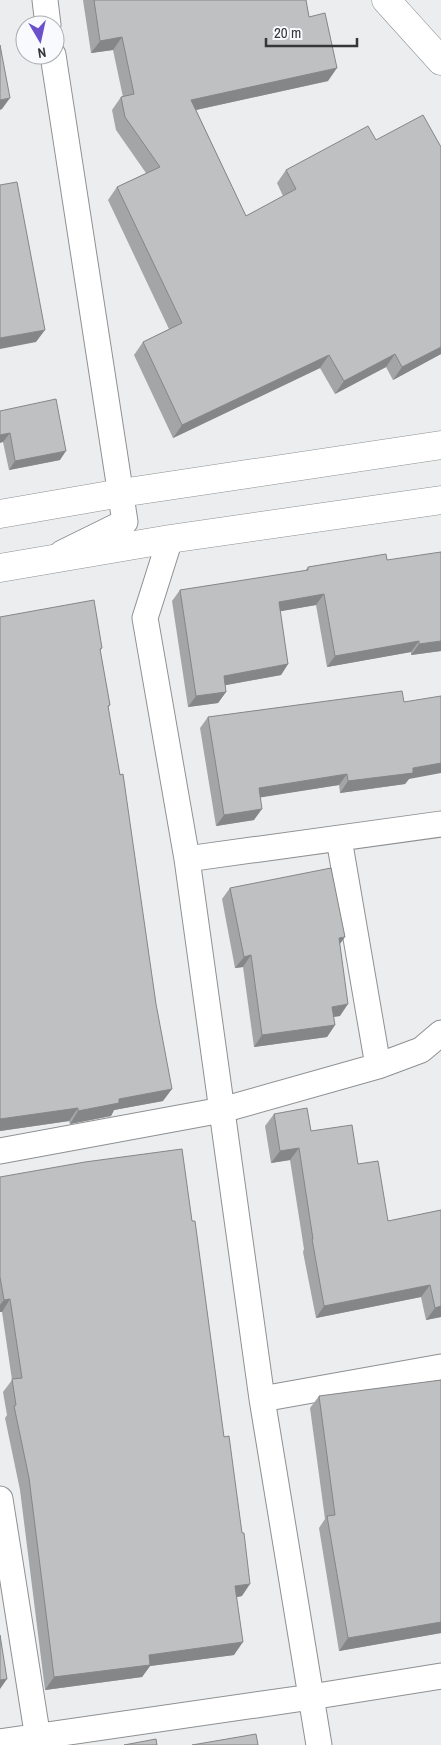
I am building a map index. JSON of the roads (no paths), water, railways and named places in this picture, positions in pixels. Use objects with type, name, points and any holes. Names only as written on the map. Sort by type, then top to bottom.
[{"type":"street","points":[[45,0],[47,15]]},
{"type":"street","points":[[386,0],[441,61]]},
{"type":"street","points":[[49,560],[125,522],[55,65]]},
{"type":"street","points":[[0,514],[121,493],[441,445]]},
{"type":"street","points":[[0,568],[170,539],[441,500]]},
{"type":"street","points":[[170,539],[145,618],[187,859],[262,1399],[319,1745]]},
{"type":"street","points":[[187,859],[441,824]]},
{"type":"street","points":[[339,838],[378,1066]]},
{"type":"street","points":[[0,1151],[222,1110],[378,1066],[421,1050],[441,1033]]},
{"type":"street","points":[[262,1399],[441,1367]]},
{"type":"street","points":[[0,1499],[38,1741]]},
{"type":"street","points":[[0,1742],[38,1741],[441,1676]]}]
